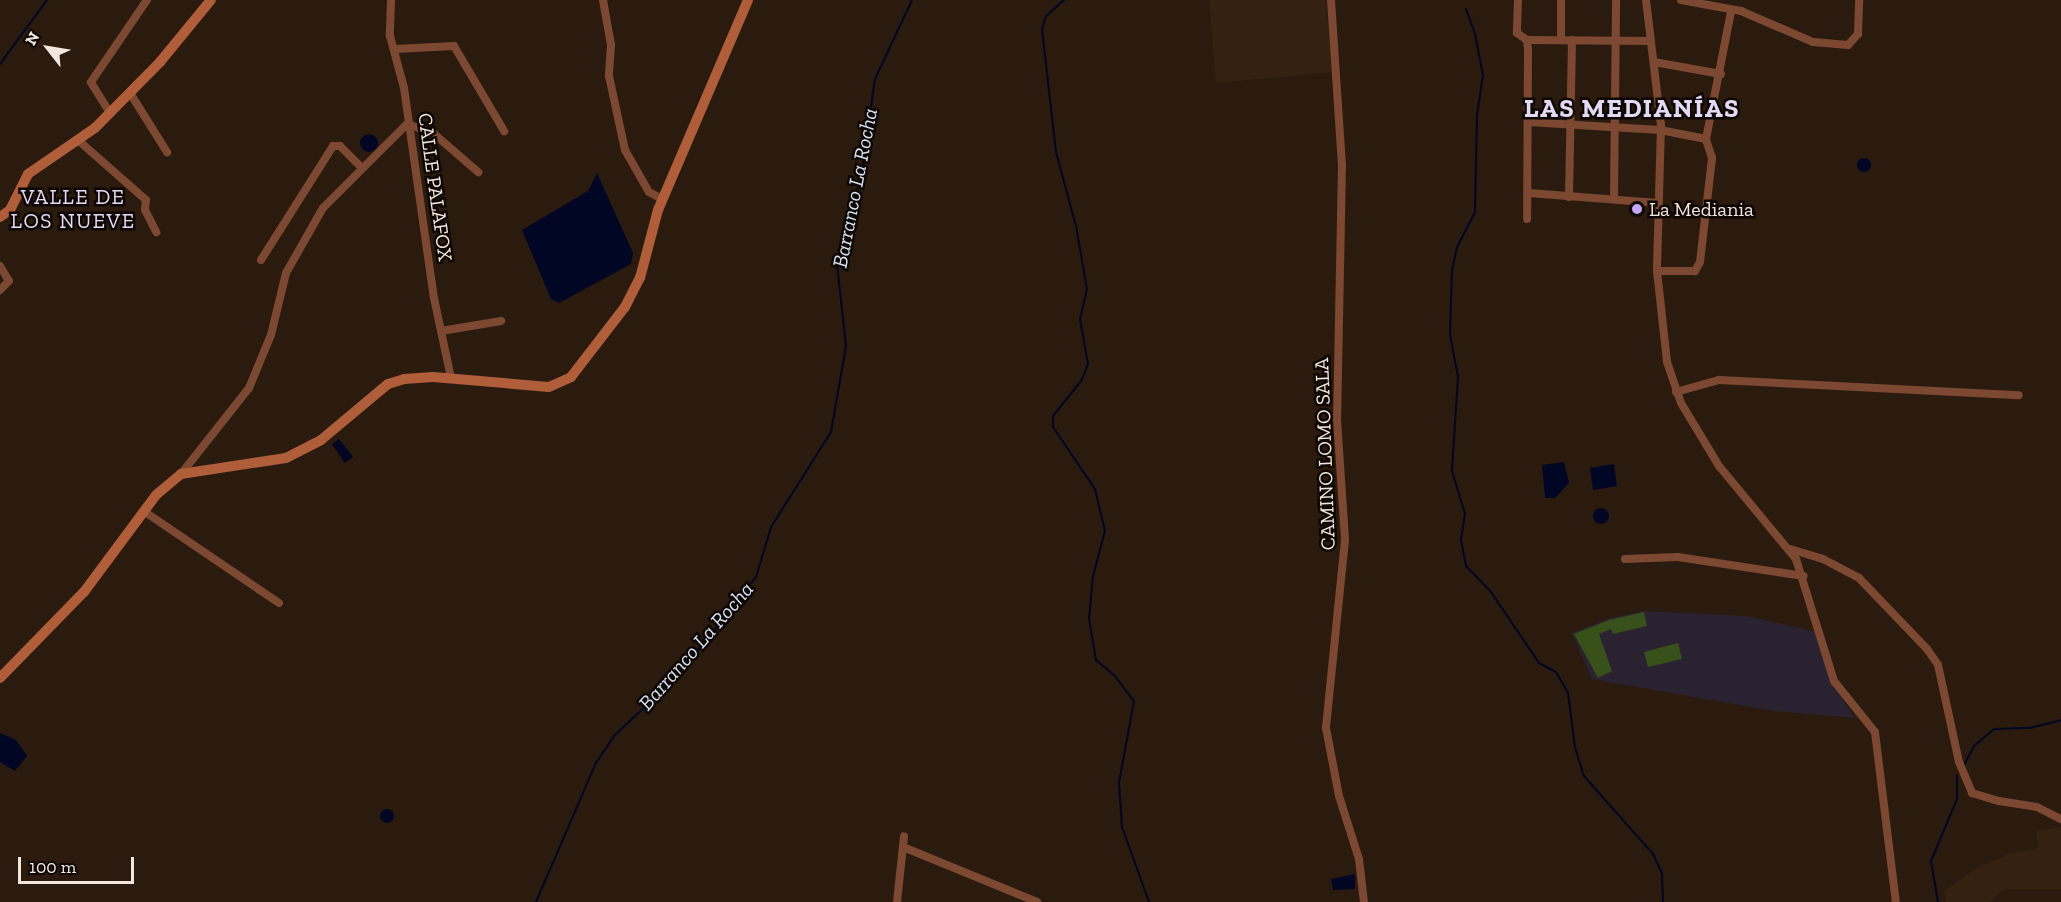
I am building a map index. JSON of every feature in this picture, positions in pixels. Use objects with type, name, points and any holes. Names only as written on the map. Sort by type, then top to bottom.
[{"type":"main road","points":[[0,217],[10,210],[28,174],[79,141],[110,113],[211,0]]},
{"type":"main road","points":[[0,678],[84,592],[162,489],[181,474],[286,458],[321,440],[388,384],[404,379],[451,378],[549,387],[572,376],[634,292],[647,260],[662,200],[748,0]]},
{"type":"street","points":[[110,113],[91,82],[147,0]]},
{"type":"street","name":"CALLE PALAFOX","points":[[391,0],[390,36],[395,49],[441,331],[451,378]]},
{"type":"street","points":[[593,0],[603,1],[610,45],[609,76],[625,150],[649,192],[662,200]]},
{"type":"street","name":"CAMINO LOMO SALA","points":[[1330,0],[1341,141],[1337,419],[1345,540],[1326,728],[1339,796],[1359,859],[1364,902]]},
{"type":"street","points":[[1518,0],[1517,33],[1527,40],[1651,41]]},
{"type":"street","points":[[1561,0],[1561,39]]},
{"type":"street","points":[[1614,200],[1616,0]]},
{"type":"street","points":[[1646,0],[1660,130],[1658,271],[1667,362],[1676,392],[1719,466],[1770,531],[1790,549],[1804,576],[1834,681],[1875,732],[1879,747],[1896,902]]},
{"type":"street","points":[[1681,0],[1731,11],[1741,11],[1813,42],[1848,45],[1858,34],[1859,0]]},
{"type":"street","points":[[1658,271],[1695,271],[1698,267],[1712,158],[1707,139],[1731,11]]},
{"type":"street","points":[[1527,40],[1529,193],[1527,219]]},
{"type":"street","points":[[1569,197],[1572,40]]},
{"type":"street","points":[[395,49],[454,46],[504,131]]},
{"type":"street","points":[[1654,62],[1721,74]]},
{"type":"street","points":[[130,93],[167,152]]},
{"type":"street","points":[[1527,122],[1660,130],[1707,139]]},
{"type":"street","points":[[181,474],[249,388],[271,335],[286,273],[323,208],[362,168],[407,124],[433,133],[478,172]]},
{"type":"street","points":[[79,141],[146,200],[145,210],[156,232]]},
{"type":"street","points":[[261,260],[333,146],[340,146],[362,168]]},
{"type":"street","points":[[1529,193],[1658,203]]},
{"type":"street","points":[[1704,209],[1725,211]]},
{"type":"street","points":[[0,266],[9,281],[0,290]]},
{"type":"street","points":[[441,331],[501,321]]},
{"type":"street","points":[[1676,392],[1719,380],[2019,395]]},
{"type":"street","points":[[145,512],[279,603]]},
{"type":"street","points":[[1790,549],[1823,558],[1859,578],[1927,649],[1938,665],[1959,762],[1972,792],[1999,801],[2037,807],[2061,819]]},
{"type":"street","points":[[1625,559],[1678,557],[1804,576]]},
{"type":"street","points":[[897,902],[904,836]]},
{"type":"street","points":[[903,847],[1037,902]]},
{"type":"shaded area","points":[[1209,0],[1326,0],[1332,72],[1216,83]]},
{"type":"shaded area","points":[[1645,611],[1746,616],[1816,632],[1832,683],[1855,718],[1774,711],[1592,679],[1572,633],[1610,618]]},
{"type":"shaded area","points":[[2061,827],[2061,889],[2004,889],[1990,902],[1946,902],[1945,890],[1979,867],[2011,853],[2038,848],[2036,831]]},
{"type":"green space","points":[[1644,612],[1647,626],[1613,634],[1611,629],[1599,634],[1612,671],[1598,678],[1574,634],[1609,620]]},
{"type":"green space","points":[[1678,643],[1682,659],[1648,667],[1644,652]]},
{"type":"water","points":[[369,134],[375,137],[378,143],[375,149],[369,152],[363,149],[360,143],[363,137]]},
{"type":"water","points":[[1861,158],[1867,158],[1871,165],[1867,172],[1861,172],[1857,168],[1857,162]]},
{"type":"water","points":[[597,173],[633,253],[631,264],[559,303],[551,299],[522,230],[588,191]]},
{"type":"water","points":[[339,439],[353,457],[345,463],[332,444]]},
{"type":"water","points":[[1564,462],[1569,483],[1555,498],[1545,498],[1542,465]]},
{"type":"water","points":[[1614,464],[1617,486],[1593,490],[1590,468]]},
{"type":"water","points":[[1601,508],[1607,510],[1609,516],[1607,522],[1601,524],[1595,522],[1593,516],[1595,510]]},
{"type":"water","points":[[0,733],[16,740],[27,756],[15,771],[0,762]]},
{"type":"water","points":[[384,809],[390,809],[394,816],[390,823],[384,823],[380,819],[380,813]]},
{"type":"water","points":[[1355,874],[1355,889],[1333,890],[1331,879]]},
{"type":"waterway","points":[[0,64],[47,0]]},
{"type":"waterway","name":"Barranco La Rocha","points":[[536,902],[596,763],[615,735],[663,690],[756,577],[771,527],[831,432],[846,346],[837,264],[861,176],[875,79],[912,0]]},
{"type":"waterway","points":[[1064,0],[1046,16],[1042,29],[1056,152],[1076,226],[1087,289],[1080,319],[1088,364],[1081,381],[1053,416],[1053,427],[1095,489],[1105,531],[1093,576],[1089,619],[1096,660],[1115,676],[1134,701],[1119,783],[1122,827],[1149,902]]},
{"type":"waterway","points":[[1466,9],[1475,34],[1483,75],[1477,115],[1475,212],[1457,247],[1452,270],[1450,335],[1458,377],[1452,471],[1465,514],[1461,540],[1466,566],[1491,592],[1539,663],[1556,672],[1568,693],[1575,747],[1584,776],[1653,854],[1662,873],[1663,902]]},
{"type":"waterway","points":[[1964,765],[1974,746],[1994,729],[2030,728],[2061,720]]},
{"type":"waterway","points":[[1938,902],[1931,861],[1957,799],[1957,775]]},
{"type":"place","name":"La Mediania","points":[[1637,209]]},
{"type":"district","name":"LAS MEDIANÍAS","points":[[1632,109]]},
{"type":"district","name":"VALLE DE LOS NUEVE","points":[[73,209]]}]
